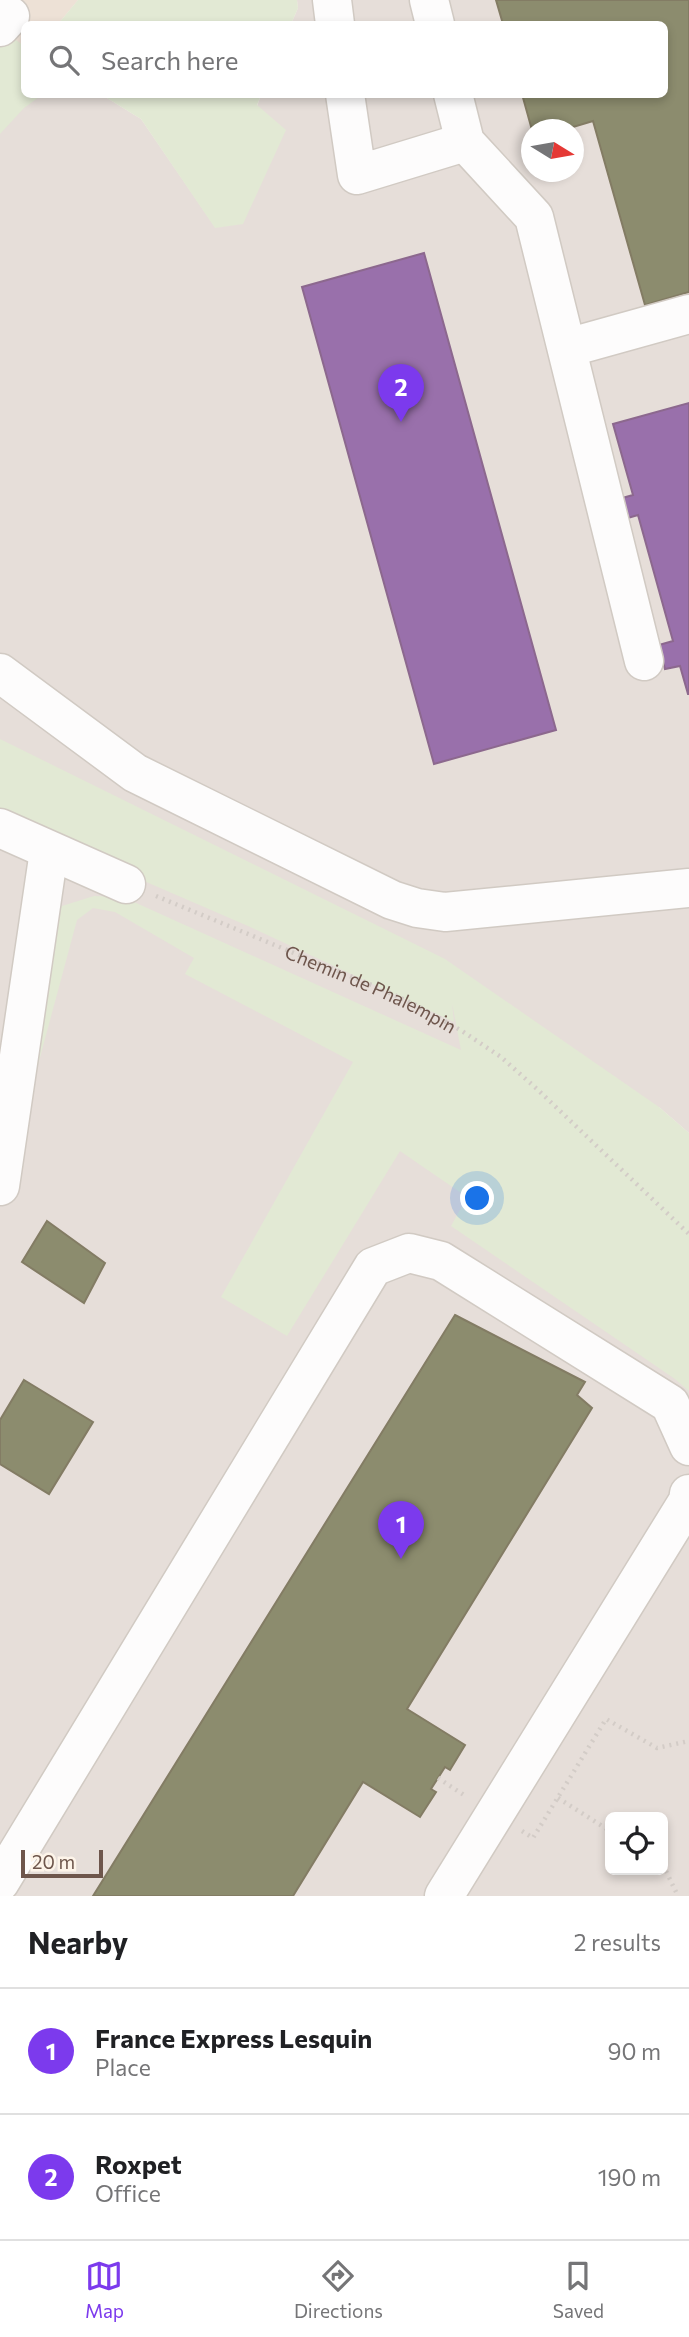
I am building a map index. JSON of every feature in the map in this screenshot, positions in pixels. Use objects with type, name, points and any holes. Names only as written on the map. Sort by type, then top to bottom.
[{"type":"street","points":[[332,0],[335,21]]},
{"type":"street","points":[[429,0],[434,21]]},
{"type":"street","points":[[346,98],[356,176],[465,142]]},
{"type":"street","points":[[454,98],[465,142],[534,217],[644,661]]},
{"type":"street","points":[[567,348],[689,314]]},
{"type":"street","points":[[0,673],[135,774],[393,900],[417,908],[445,912],[689,888]]},
{"type":"street","points":[[0,828],[126,884]]},
{"type":"street","points":[[0,1186],[49,851]]},
{"type":"street","points":[[0,1882],[373,1267],[409,1252],[441,1261],[670,1404],[689,1446]]},
{"type":"street","points":[[444,1896],[688,1500],[689,1494]]},
{"type":"path","name":"Chemin de Phalempin","points":[[126,884],[379,988],[462,1031],[501,1057],[537,1089],[689,1234]]},
{"type":"path","points":[[438,1778],[534,1838],[606,1719],[657,1748],[689,1741]]},
{"type":"path","points":[[558,1798],[605,1828]]},
{"type":"path","points":[[668,1875],[678,1896]]},
{"type":"shaded area","points":[[0,0],[78,0],[60,21],[21,21],[21,68],[0,94]]},
{"type":"shaded area","points":[[297,0],[689,0],[689,1133],[659,1107],[689,1327],[689,1896],[0,1896],[0,94],[21,94],[21,98],[107,98],[141,119],[215,227],[260,98],[668,98],[668,21],[292,21],[298,8]]},
{"type":"green space","points":[[78,0],[297,0],[298,8],[292,21],[60,21]]},
{"type":"green space","points":[[8,34],[21,44],[21,98],[38,98],[24,108],[0,134],[0,43]]},
{"type":"green space","points":[[107,98],[260,98],[257,105],[286,130],[243,224],[215,228],[141,119]]},
{"type":"green space","points":[[0,739],[445,959],[659,1107],[689,1133],[689,1391],[451,1226],[467,1197],[400,1151],[287,1336],[221,1297],[353,1062],[185,974],[194,958],[115,912],[93,908],[77,920],[21,1128],[52,926],[62,906],[94,896],[123,897],[461,1050],[452,1003],[454,1022],[0,815]]},
{"type":"building: Offices","points":[[424,253],[556,730],[434,764],[302,287]]},
{"type":"building: Offices","points":[[689,403],[688,694],[680,666],[665,669],[659,645],[673,641],[638,515],[614,522],[608,502],[633,495],[613,424]]},
{"type":"building: Industry","points":[[496,0],[689,0],[689,292],[645,305],[593,121],[584,124],[584,119],[529,119],[523,98],[668,98],[668,21],[502,21]]},
{"type":"building: Industry","points":[[47,1221],[105,1263],[84,1303],[22,1262]]},
{"type":"building: Industry","points":[[455,1315],[585,1382],[577,1395],[592,1408],[407,1709],[465,1745],[450,1770],[445,1767],[431,1789],[436,1792],[420,1817],[363,1782],[293,1896],[93,1896]]},
{"type":"building: Industry","points":[[24,1380],[93,1422],[49,1494],[0,1464],[0,1420]]},
{"type":"place","name":"Roxpet","points":[[401,422]]},
{"type":"place","name":"France Express Lesquin","points":[[401,1559]]}]
